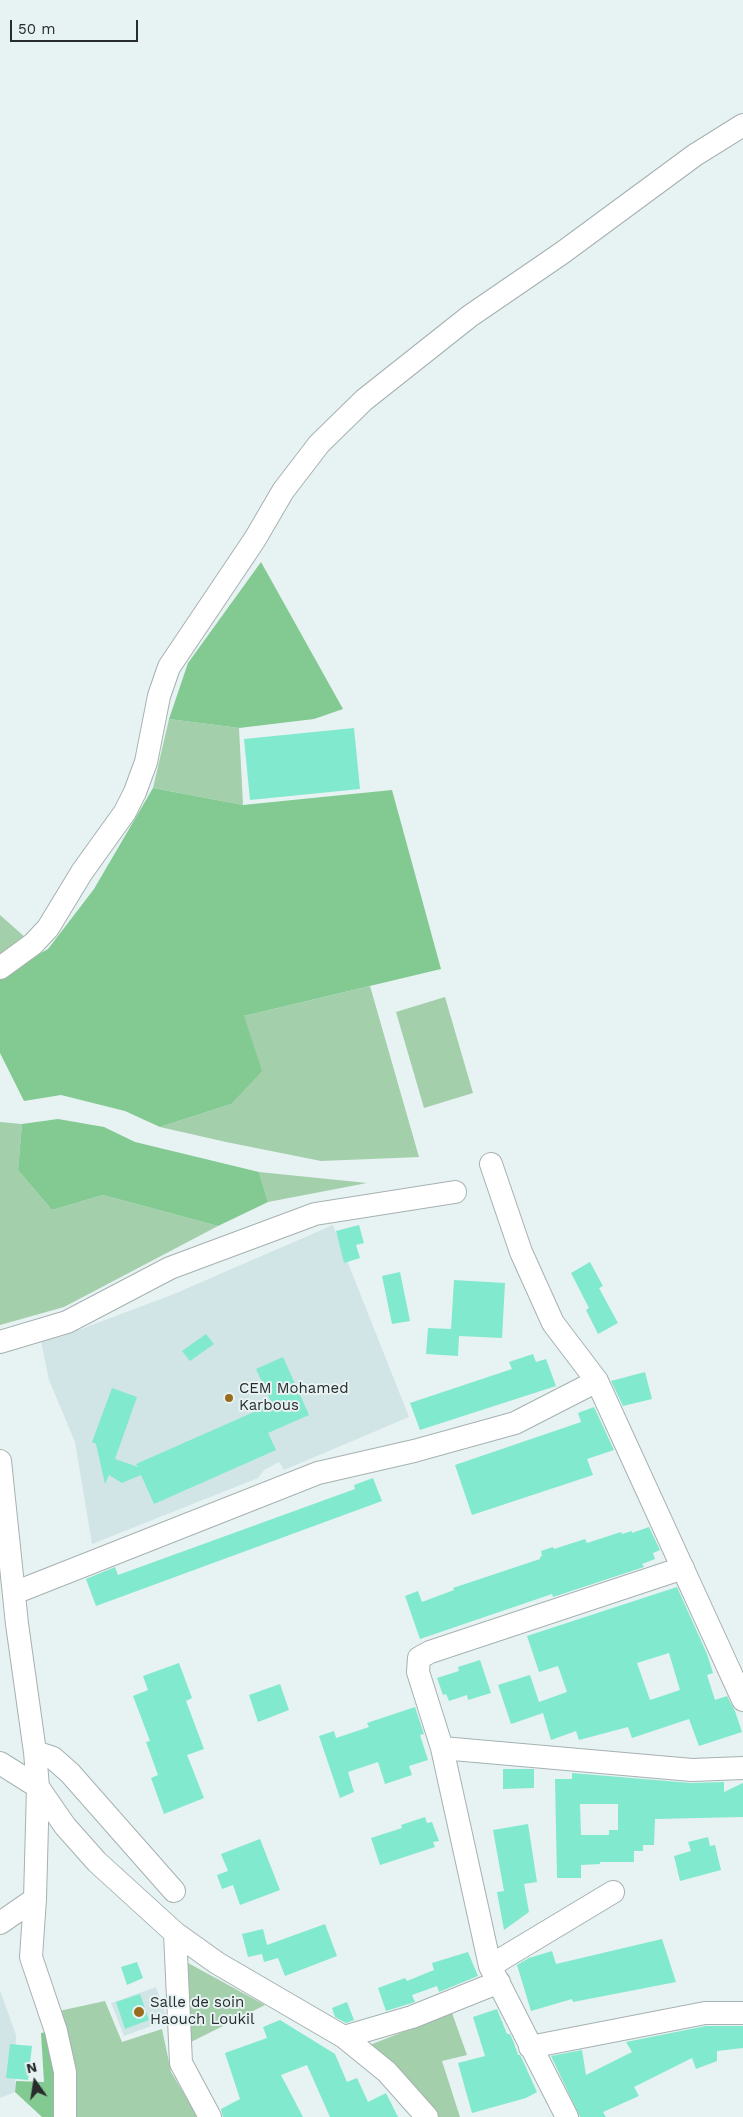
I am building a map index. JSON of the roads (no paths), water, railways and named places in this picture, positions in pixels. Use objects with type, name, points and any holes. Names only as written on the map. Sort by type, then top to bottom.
[{"type":"street","points":[[0,968],[33,944],[48,928],[82,872],[125,812],[146,762],[159,696],[169,667],[255,539],[283,491],[319,444],[364,400],[470,316],[562,253],[695,156],[743,125]]},
{"type":"street","points":[[492,1164],[521,1252],[553,1323],[597,1381],[743,1700]]},
{"type":"street","points":[[0,1342],[67,1322],[170,1268],[315,1214],[455,1192]]},
{"type":"street","points":[[14,1593],[318,1473],[414,1451],[515,1423],[597,1381]]},
{"type":"street","points":[[0,1461],[38,1788],[35,1899],[31,1957],[56,2031],[65,2072],[65,2117]]},
{"type":"street","points":[[567,2117],[530,2047],[495,1974],[442,1748],[418,1672],[419,1658],[430,1652],[683,1568]]},
{"type":"street","points":[[442,1748],[692,1770],[743,1768]]},
{"type":"street","points":[[35,1752],[53,1758],[70,1773],[174,1890]]},
{"type":"street","points":[[0,1763],[38,1788],[65,1826],[97,1862],[175,1933],[217,1963],[344,2037],[387,2072],[427,2117]]},
{"type":"street","points":[[344,2037],[412,2017],[495,1974],[613,1892]]},
{"type":"street","points":[[0,1922],[35,1899]]},
{"type":"street","points":[[175,1933],[181,2063],[210,2117]]},
{"type":"street","points":[[530,2047],[705,2013],[743,2013]]},
{"type":"place","name":"CEM Mohamed Karbous","points":[[229,1398]]},
{"type":"place","name":"Salle de soin Haouch Loukil","points":[[139,2012]]}]
